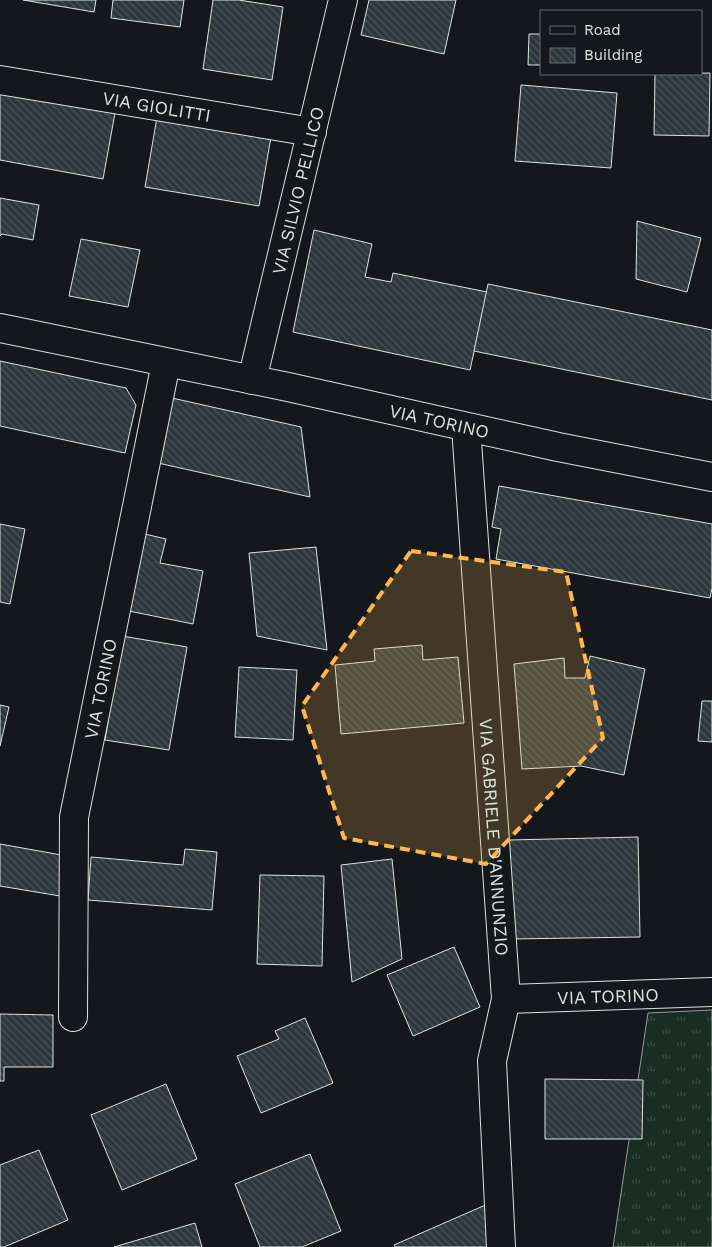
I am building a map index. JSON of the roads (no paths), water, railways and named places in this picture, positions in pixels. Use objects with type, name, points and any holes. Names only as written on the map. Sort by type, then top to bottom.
[{"type":"street","name":"VIA SILVIO PELLICO","points":[[252,380],[343,0]]},
{"type":"street","name":"VIA GIOLITTI","points":[[0,80],[312,132]]},
{"type":"street","name":"VIA TORINO","points":[[0,328],[252,380],[558,447],[712,477]]},
{"type":"street","name":"VIA TORINO","points":[[73,1017],[74,817],[166,362]]},
{"type":"street","name":"VIA GABRIELE D'ANNUNZIO","points":[[466,427],[506,998],[492,1061],[501,1247]]},
{"type":"street","name":"VIA TORINO","points":[[506,998],[712,992]]}]
